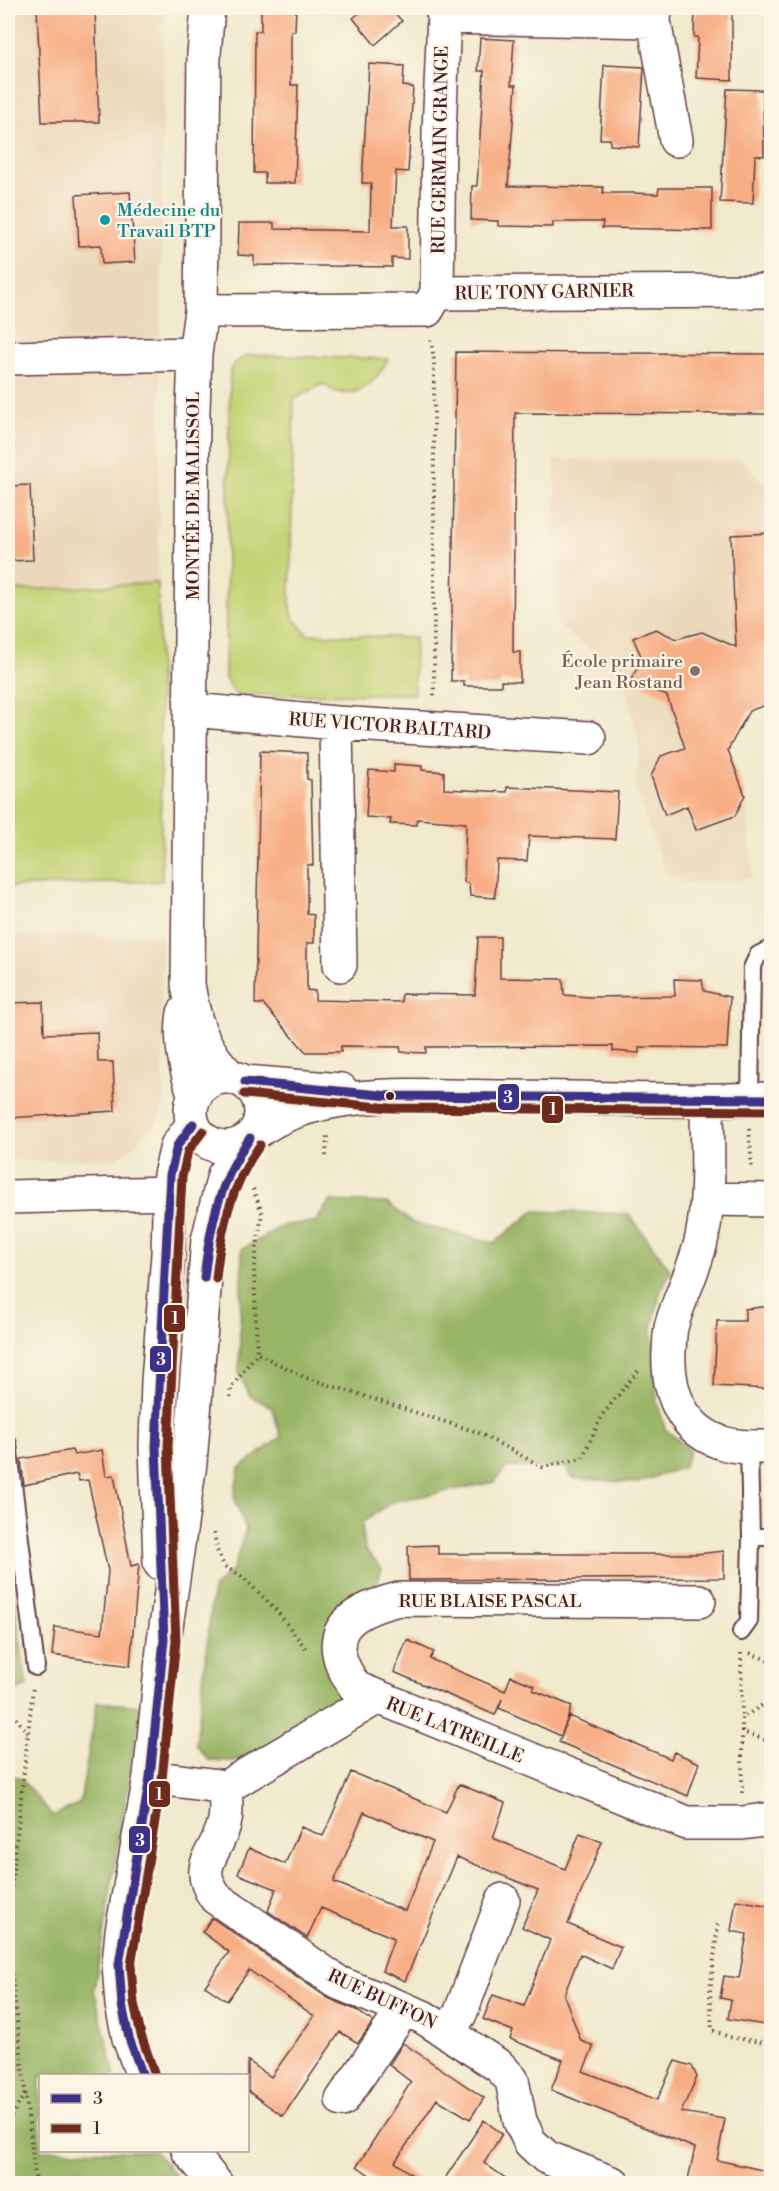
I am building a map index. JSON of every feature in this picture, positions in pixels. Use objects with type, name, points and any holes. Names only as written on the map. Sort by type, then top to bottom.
[{"type":"street","name":"MONTÉE DE MALISSOL","points":[[208,8],[204,54],[201,311],[195,354],[188,984],[182,1040],[194,1111],[203,1139],[216,1146],[233,1147],[252,1135]]},
{"type":"street","points":[[443,12],[654,14],[676,140]]},
{"type":"street","name":"RUE GERMAIN GRANGE","points":[[432,302],[443,12]]},
{"type":"street","name":"RUE TONY GARNIER","points":[[201,311],[761,291]]},
{"type":"street","points":[[8,358],[195,354]]},
{"type":"street","name":"RUE VICTOR BALTARD","points":[[192,710],[336,723],[589,738]]},
{"type":"street","points":[[336,723],[340,965]]},
{"type":"street","name":"MONTÉE DE MALISSOL","points":[[141,2074],[129,2038],[122,2005],[119,1964],[150,1777],[164,1640],[190,1463],[208,1240],[224,1176],[260,1122],[261,1107],[254,1091],[212,1057],[201,1038],[193,1016],[188,984]]},
{"type":"street","name":"MONTÉE DE MALISSOL","points":[[164,1640],[156,1447],[171,1167],[177,1146],[209,1082],[238,1080]]},
{"type":"street","points":[[238,1080],[390,1096],[569,1096],[707,1100],[757,1109]]},
{"type":"street","points":[[252,1135],[276,1118],[306,1107],[390,1096]]},
{"type":"street","points":[[707,1100],[708,1199],[701,1240],[670,1327],[668,1372],[673,1396],[684,1416],[696,1429],[727,1445],[760,1447]]},
{"type":"street","points":[[8,1197],[170,1193]]},
{"type":"street","points":[[708,1199],[762,1200]]},
{"type":"street","name":"RUE BLAISE PASCAL","points":[[376,1698],[356,1689],[345,1672],[339,1653],[340,1633],[346,1624],[352,1617],[375,1605],[399,1599],[699,1601]]},
{"type":"street","name":"RUE LATREILLE","points":[[226,1787],[376,1698],[687,1823],[757,1821]]},
{"type":"street","points":[[150,1777],[226,1787]]},
{"type":"street","name":"RUE BUFFON","points":[[226,1787],[225,1820],[204,1872],[207,1886],[216,1898],[339,1983],[404,2009],[448,2031],[499,2066],[512,2080],[517,2094],[520,2121],[530,2142],[546,2157],[614,2184]]},
{"type":"street","points":[[448,2031],[460,2014],[503,1900]]},
{"type":"street","points":[[342,2100],[404,2009]]},
{"type":"street","points":[[189,2152],[216,2184]]},
{"type":"lane","points":[[757,1109],[752,968],[758,955],[771,948]]},
{"type":"lane","points":[[8,1444],[36,1667]]},
{"type":"lane","points":[[741,1632],[749,1621],[751,1537],[760,1447]]},
{"type":"lane","points":[[751,1537],[771,1537]]},
{"type":"path","points":[[432,302],[434,729]]},
{"type":"path","points":[[757,1109],[762,1200]]},
{"type":"path","points":[[229,1399],[231,1388],[257,1353],[254,1267],[262,1213],[252,1185]]},
{"type":"path","points":[[257,1353],[304,1377],[477,1432],[543,1467],[582,1458],[603,1414],[641,1366],[668,1372]]},
{"type":"path","points":[[215,1522],[215,1542],[224,1566],[244,1578],[276,1610],[308,1652]]},
{"type":"path","points":[[741,1650],[742,1732],[757,1821]]},
{"type":"path","points":[[8,1917],[36,1667]]},
{"type":"path","points":[[742,1718],[771,1699]]},
{"type":"path","points":[[8,1709],[28,1733]]},
{"type":"path","points":[[742,1732],[771,1742]]},
{"type":"path","points":[[718,1924],[710,1992],[712,2030],[729,2037],[771,2044]]},
{"type":"path","points":[[8,1944],[36,2184]]},
{"type":"path","points":[[8,2121],[26,2094]]},
{"type":"shaded area","points":[[8,8],[164,8],[158,583],[8,591]]},
{"type":"shaded area","name":"École primaire Jean Rostand","points":[[555,460],[743,460],[771,491],[771,703],[749,712],[728,750],[745,795],[754,878],[686,883],[666,874],[635,788],[640,749],[624,678],[613,664],[557,626]]},
{"type":"shaded area","points":[[161,935],[164,1104],[156,1124],[127,1152],[113,1159],[8,1161],[8,936]]},
{"type":"green space","points":[[248,355],[388,359],[376,377],[361,390],[343,393],[323,384],[294,399],[290,602],[293,618],[307,634],[415,638],[414,694],[236,695],[225,679],[230,371],[234,363]]},
{"type":"green space","points":[[158,583],[162,881],[8,887],[8,591]]},
{"type":"green space","points":[[330,1201],[387,1203],[413,1223],[494,1243],[534,1211],[629,1214],[671,1271],[660,1293],[652,1329],[657,1401],[665,1429],[690,1450],[684,1467],[637,1483],[573,1478],[566,1467],[507,1467],[494,1482],[392,1502],[362,1523],[365,1549],[382,1569],[372,1599],[347,1613],[348,1701],[257,1753],[233,1761],[208,1760],[196,1744],[213,1589],[233,1569],[246,1529],[234,1497],[239,1469],[281,1437],[272,1407],[250,1396],[239,1374],[242,1249],[284,1225],[315,1222]]},
{"type":"green space","points":[[8,1558],[27,1686],[8,1694]]},
{"type":"green space","points":[[97,1702],[141,1706],[94,1990],[115,2074],[39,2074],[39,2152],[155,2152],[182,2183],[8,2183],[8,1773],[21,1779],[53,1816],[80,1803]]},
{"type":"building","points":[[37,8],[95,8],[99,122],[42,122]]},
{"type":"building","points":[[261,8],[296,8],[295,31],[291,31],[291,85],[298,85],[295,183],[265,183],[265,173],[254,173],[255,31],[261,31]]},
{"type":"building","points":[[366,8],[390,8],[402,21],[375,45],[353,18]]},
{"type":"building","points":[[695,8],[732,8],[732,80],[696,78],[698,37],[694,37]]},
{"type":"building","points":[[480,38],[514,40],[511,85],[516,85],[508,186],[603,187],[603,193],[658,194],[659,188],[712,188],[712,230],[602,228],[603,222],[553,222],[553,227],[498,226],[498,221],[471,220],[472,186],[477,186],[484,71],[478,71]]},
{"type":"building","points":[[369,64],[404,66],[403,86],[413,87],[408,172],[396,171],[393,226],[408,226],[408,259],[392,258],[392,267],[254,265],[254,256],[238,255],[239,223],[274,223],[274,229],[370,231],[371,183],[362,183]]},
{"type":"building","points":[[604,65],[644,67],[639,147],[610,145],[610,139],[600,139]]},
{"type":"building","points":[[727,89],[763,90],[764,156],[755,155],[753,203],[720,202]]},
{"type":"building","name":"Médecine du Travail BTP","points":[[130,192],[135,262],[102,264],[101,245],[79,246],[76,195]]},
{"type":"building","points":[[456,352],[771,354],[771,414],[515,413],[513,652],[520,652],[520,682],[501,681],[501,686],[464,686],[464,681],[451,681]]},
{"type":"building","points":[[30,485],[33,560],[8,561],[8,486]]},
{"type":"building","points":[[771,533],[771,703],[749,711],[728,750],[745,795],[735,816],[696,830],[687,806],[665,815],[651,776],[661,756],[685,748],[667,696],[631,680],[642,658],[633,638],[656,629],[676,639],[702,632],[736,647],[731,535]]},
{"type":"building","points":[[260,751],[307,753],[307,779],[311,780],[313,865],[307,865],[307,914],[314,915],[314,943],[307,943],[307,990],[315,991],[315,1000],[401,1002],[402,994],[475,995],[478,937],[500,937],[500,978],[563,979],[564,995],[675,996],[674,979],[702,980],[704,991],[730,997],[727,1048],[639,1047],[639,1053],[613,1051],[613,1046],[426,1047],[426,1053],[401,1052],[400,1047],[341,1046],[341,1052],[306,1052],[263,1004],[255,1004]]},
{"type":"building","points":[[394,764],[422,766],[422,770],[444,772],[444,789],[507,792],[507,787],[618,792],[615,839],[529,836],[527,861],[497,860],[495,898],[470,896],[469,884],[464,882],[466,823],[417,819],[417,825],[390,824],[391,819],[366,817],[369,770],[394,772]]},
{"type":"building","points":[[43,1002],[44,1034],[97,1032],[98,1062],[113,1062],[115,1111],[8,1118],[8,1003]]},
{"type":"building","points":[[771,1306],[771,1389],[714,1386],[717,1321],[745,1321],[745,1309]]},
{"type":"building","points":[[72,1450],[74,1455],[102,1450],[106,1476],[114,1475],[131,1566],[139,1564],[130,1666],[52,1655],[55,1627],[102,1633],[108,1571],[88,1480],[79,1481],[77,1474],[24,1485],[21,1459]]},
{"type":"building","points":[[438,1545],[438,1554],[696,1554],[724,1551],[724,1578],[409,1580],[408,1546]]},
{"type":"building","points":[[407,1640],[434,1652],[430,1659],[505,1691],[511,1676],[535,1686],[533,1690],[572,1706],[561,1736],[499,1708],[502,1699],[495,1715],[394,1672]]},
{"type":"building","points":[[569,1716],[671,1759],[674,1752],[699,1763],[688,1796],[559,1742]]},
{"type":"building","points":[[351,1772],[446,1812],[459,1784],[505,1803],[493,1838],[565,1869],[580,1833],[602,1842],[568,1924],[621,1947],[612,1969],[580,1954],[564,1995],[581,2041],[594,2046],[583,2071],[657,2100],[675,2061],[692,2066],[697,2077],[681,2112],[725,2119],[717,2160],[771,2172],[771,2184],[687,2184],[695,2148],[551,2090],[563,2060],[510,2039],[513,2031],[483,2019],[493,1995],[524,2006],[550,1940],[522,1927],[538,1890],[457,1857],[405,1981],[382,1971],[394,1938],[321,1908],[307,1938],[268,1911],[276,1889],[238,1874],[249,1848],[285,1864],[301,1827],[323,1836]],"holes":[[[364,1812],[433,1842],[405,1911],[334,1882]]]},
{"type":"building","points":[[736,1900],[771,1906],[771,2026],[728,2019],[731,2000],[720,1998],[724,1976],[739,1978],[747,1934],[731,1931]]},
{"type":"building","points":[[212,1918],[328,1998],[356,2010],[373,2022],[358,2043],[340,2032],[283,2116],[249,2092],[248,2061],[271,2077],[314,2016],[249,1970],[227,2001],[205,1986],[229,1952],[202,1932]]},
{"type":"building","points":[[403,2043],[484,2098],[470,2119],[437,2099],[395,2162],[424,2184],[382,2184],[357,2166],[411,2082],[389,2065]]},
{"type":"building","points":[[484,2120],[502,2134],[484,2163],[514,2184],[441,2184]]},
{"type":"transit line","name":"3","points":[[245,1082],[390,1096],[772,1099]]},
{"type":"transit line","name":"1","points":[[244,1094],[390,1108],[772,1111]]},
{"type":"transit line","name":"3","points":[[142,2074],[129,2038],[122,2005],[119,1964],[150,1777],[164,1640],[156,1447],[170,1175],[177,1146],[193,1124]]},
{"type":"transit line","name":"1","points":[[154,2072],[141,2035],[134,2003],[131,1965],[162,1779],[176,1641],[168,1447],[182,1177],[188,1151],[203,1131]]},
{"type":"transit line","name":"3","points":[[204,1278],[209,1240],[223,1187],[239,1154],[250,1138]]},
{"type":"transit line","name":"1","points":[[216,1279],[224,1226],[234,1193],[260,1145]]},
{"type":"place","name":"Médecine du Travail BTP","points":[[105,220]]},
{"type":"place","name":"École primaire Jean Rostand","points":[[695,671]]}]
